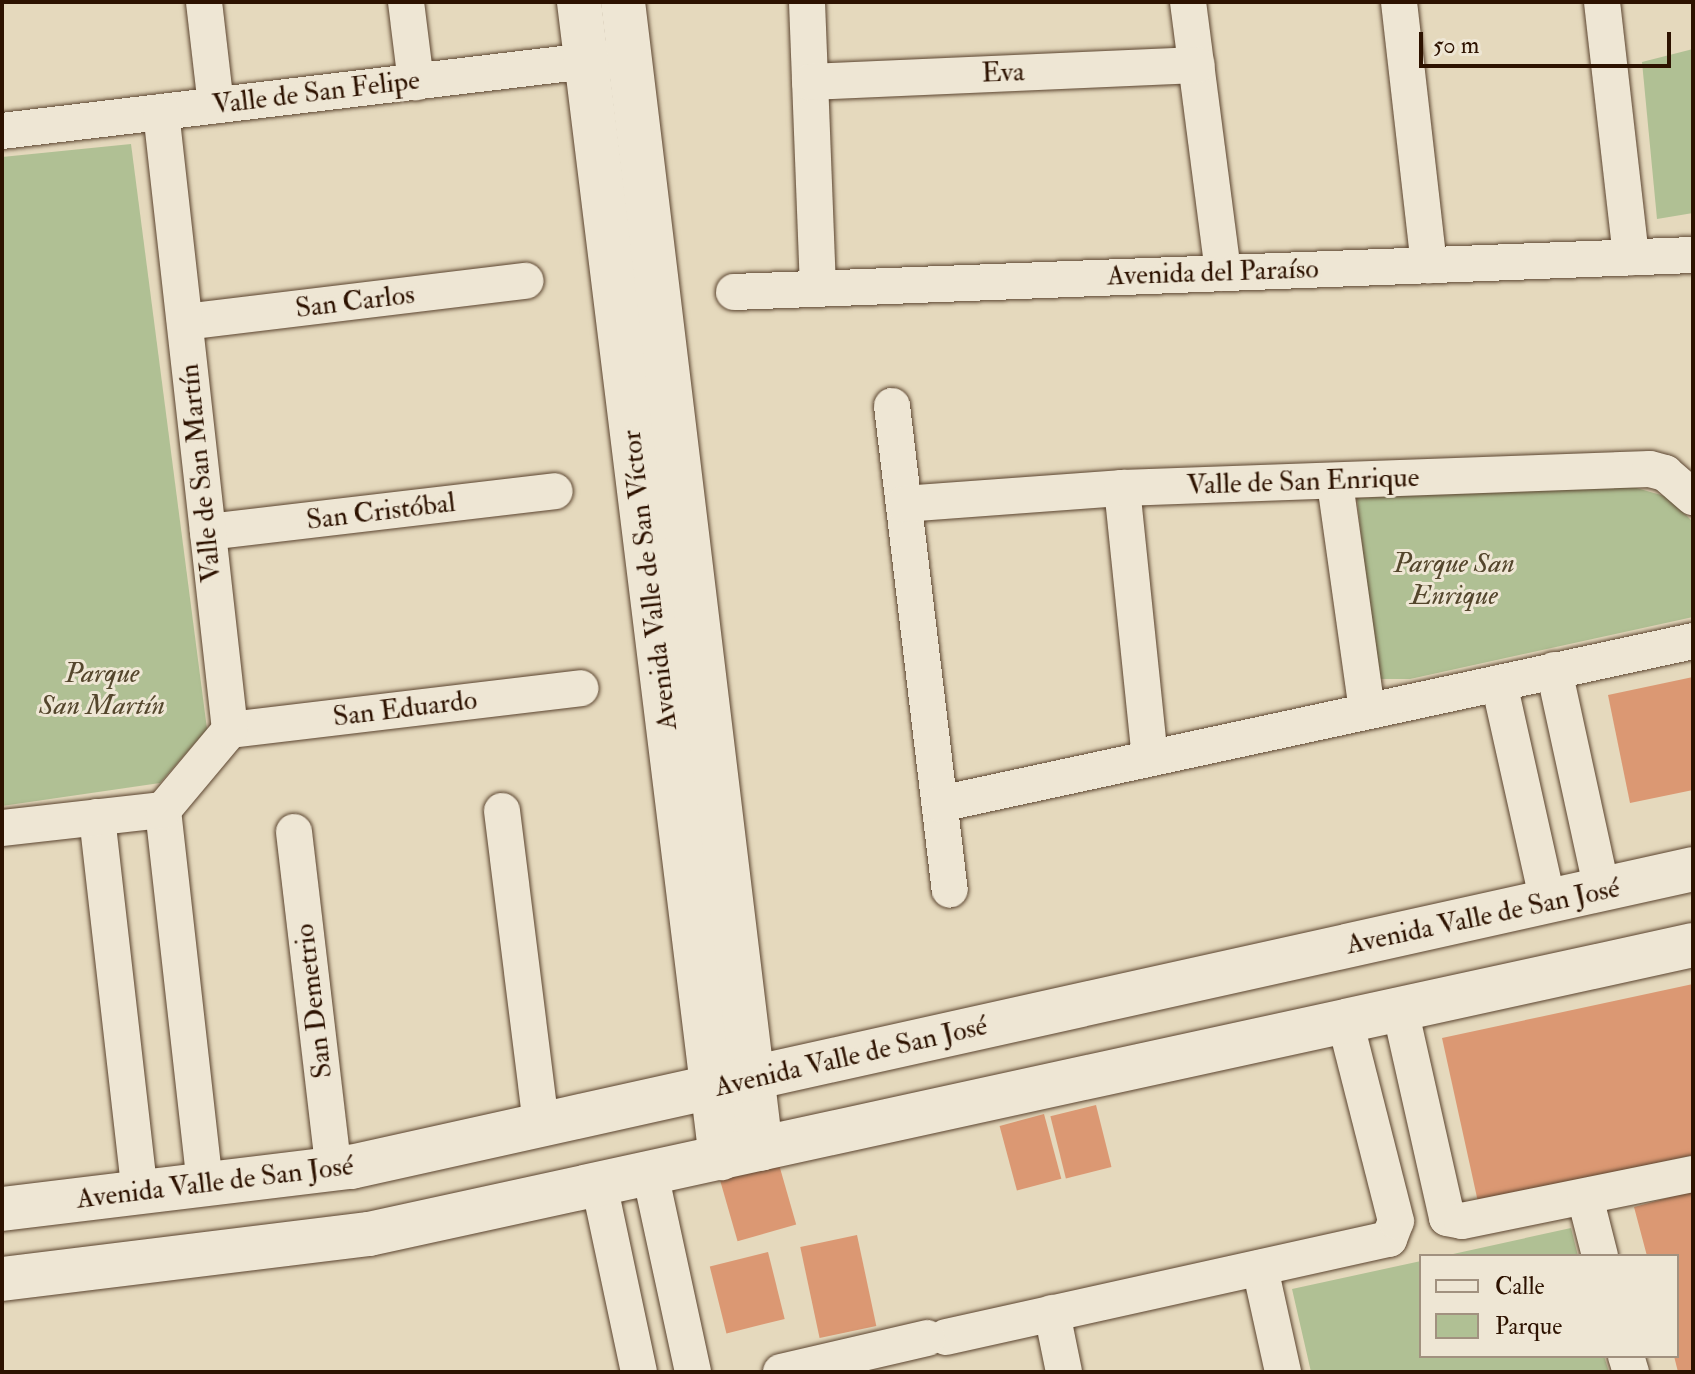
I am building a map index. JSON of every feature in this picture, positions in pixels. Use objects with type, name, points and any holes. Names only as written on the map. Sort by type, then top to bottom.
[{"type":"street","points":[[204,2],[216,105]]},
{"type":"street","points":[[406,2],[416,82]]},
{"type":"street","name":"Avenida Valle de San Víctor","points":[[579,2],[733,1083]]},
{"type":"street","name":"Avenida Valle de San Víctor","points":[[623,2],[741,1153]]},
{"type":"street","points":[[807,2],[818,289]]},
{"type":"street","points":[[1188,2],[1223,273]]},
{"type":"street","points":[[1399,2],[1429,265]]},
{"type":"street","points":[[1602,2],[1631,257]]},
{"type":"street","name":"Valle de San Felipe","points":[[3,125],[161,112],[630,56]]},
{"type":"street","name":"Eva","points":[[810,82],[1197,65]]},
{"type":"street","name":"Valle de San Martín","points":[[161,112],[230,730]]},
{"type":"street","name":"Avenida del Paraíso","points":[[734,292],[1693,255]]},
{"type":"street","name":"San Carlos","points":[[185,322],[526,281]]},
{"type":"street","points":[[892,406],[950,890]]},
{"type":"street","name":"Valle de San Enrique","points":[[904,504],[1122,488],[1335,483],[1650,469],[1665,473],[1693,497]]},
{"type":"street","points":[[1335,483],[1367,711]]},
{"type":"street","points":[[1122,488],[1150,758]]},
{"type":"street","name":"San Cristóbal","points":[[208,532],[555,491]]},
{"type":"street","points":[[940,804],[1693,641]]},
{"type":"street","points":[[1554,670],[1602,891]]},
{"type":"street","points":[[1499,683],[1548,903]]},
{"type":"street","name":"San Eduardo","points":[[230,730],[580,688]]},
{"type":"street","points":[[2,828],[163,810],[230,730]]},
{"type":"street","points":[[163,810],[205,1185]]},
{"type":"street","points":[[502,811],[541,1126]]},
{"type":"street","points":[[97,817],[140,1192]]},
{"type":"street","name":"San Demetrio","points":[[294,832],[334,1170]]},
{"type":"street","name":"Avenida Valle de San José","points":[[2,1209],[334,1170],[1693,869]]},
{"type":"street","points":[[2,1279],[369,1234],[1693,945]]},
{"type":"street","points":[[1400,1009],[1447,1218],[1462,1221],[1693,1174]]},
{"type":"street","points":[[781,1372],[849,1364],[936,1338],[1382,1241],[1394,1234],[1396,1221],[1345,1021]]},
{"type":"street","points":[[650,1173],[693,1372]]},
{"type":"street","points":[[599,1184],[639,1372]]},
{"type":"street","points":[[1585,1197],[1599,1254]]},
{"type":"street","points":[[1260,1268],[1283,1372]]},
{"type":"street","points":[[1052,1313],[1064,1372]]},
{"type":"green space","points":[[1693,49],[1693,213],[1657,219],[1642,62]]},
{"type":"green space","name":"Parque San Martín","points":[[131,144],[207,729],[160,783],[2,806],[2,157]]},
{"type":"green space","name":"Parque San Enrique","points":[[1633,487],[1668,497],[1693,522],[1693,617],[1410,679],[1377,679],[1357,498]]},
{"type":"green space","points":[[1571,1228],[1578,1254],[1453,1254]]},
{"type":"green space","points":[[1419,1261],[1419,1358],[1605,1358],[1609,1372],[1311,1372],[1292,1289]]},
{"type":"building","points":[[1693,677],[1693,790],[1630,803],[1608,695]]},
{"type":"building","points":[[1693,984],[1693,1155],[1478,1202],[1442,1038]]},
{"type":"building","points":[[1096,1105],[1111,1167],[1066,1178],[1050,1116]]},
{"type":"building","points":[[1044,1114],[1061,1179],[1017,1191],[1000,1126]]},
{"type":"building","points":[[778,1161],[796,1224],[738,1241],[719,1178]]},
{"type":"building","points":[[1693,1191],[1693,1372],[1678,1372],[1674,1358],[1679,1358],[1679,1254],[1646,1254],[1634,1207]]},
{"type":"building","points":[[857,1235],[876,1326],[820,1338],[800,1247]]},
{"type":"building","points":[[768,1252],[785,1319],[726,1333],[710,1267]]}]
